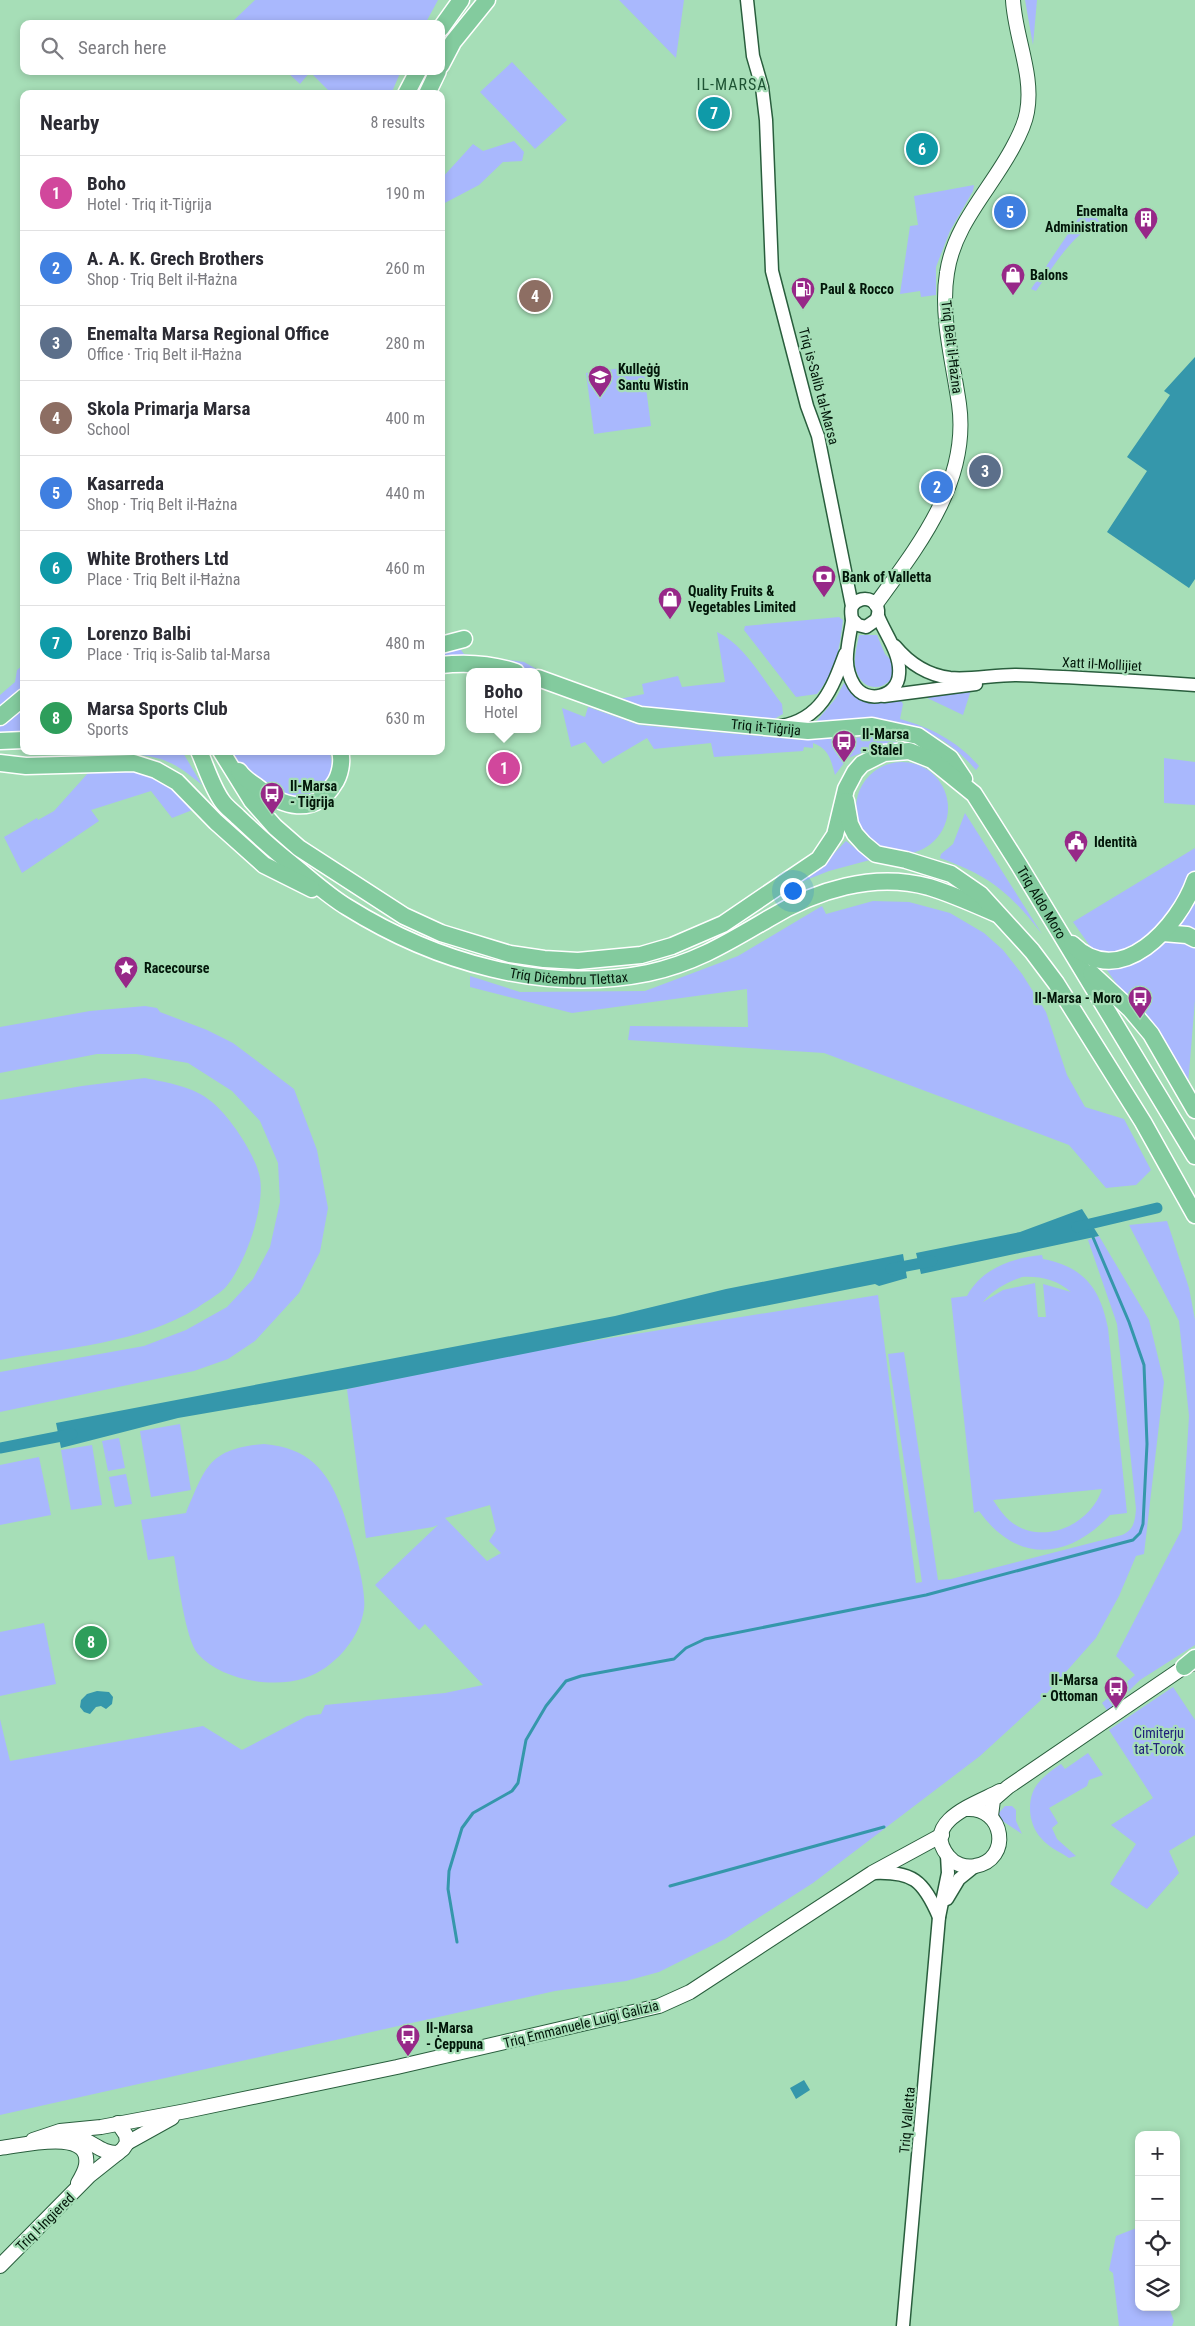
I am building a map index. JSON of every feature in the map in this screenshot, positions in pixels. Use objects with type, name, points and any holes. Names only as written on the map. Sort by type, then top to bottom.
[{"type":"highway","points":[[445,22],[461,0]]},
{"type":"highway","points":[[445,57],[453,42],[487,0]]},
{"type":"highway","points":[[408,90],[416,75]]},
{"type":"highway","points":[[428,90],[436,75]]},
{"type":"highway","points":[[445,644],[464,639]]},
{"type":"highway","points":[[445,665],[496,666],[503,668]]},
{"type":"highway","name":"Triq it-Tiġrija","points":[[541,679],[640,715],[766,729],[808,731],[872,726],[918,736],[950,758],[974,794]]},
{"type":"highway","points":[[0,717],[20,700]]},
{"type":"highway","points":[[0,741],[20,740]]},
{"type":"highway","points":[[0,752],[20,751]]},
{"type":"highway","name":"Triq Aldo Moro","points":[[845,799],[846,789],[862,764],[884,753],[909,751],[932,760],[974,794],[1195,1156]]},
{"type":"highway","name":"Triq Diċembru Tlettax","points":[[201,755],[222,801],[268,845],[345,906],[379,926],[428,950],[474,964],[544,977],[593,979],[636,974],[679,965],[710,953],[800,901],[828,890],[849,885],[903,882],[927,886],[997,914]]},
{"type":"highway","name":"Triq Diċembru Tlettax","points":[[224,755],[252,801],[275,827],[299,848],[404,916],[441,933],[478,946],[510,954],[544,959],[578,961],[641,955],[672,946],[723,924],[819,859],[835,835],[845,799]]},
{"type":"highway","points":[[225,755],[241,774],[265,794],[280,803],[303,806],[316,803],[328,794],[338,780],[341,755]]},
{"type":"highway","points":[[0,763],[26,766],[134,763],[156,770],[177,782],[216,822],[264,865],[345,906]]},
{"type":"highway","points":[[845,799],[855,834],[876,854],[906,860],[951,874],[980,894],[1027,945],[1056,983],[1143,1122],[1195,1216]]},
{"type":"highway","points":[[1058,930],[1087,957],[1098,961],[1126,958],[1149,946],[1163,934],[1192,889],[1195,880]]},
{"type":"highway","points":[[1163,934],[1187,935],[1195,939]]},
{"type":"highway","points":[[1076,959],[1130,1009],[1151,1034],[1195,1110]]},
{"type":"main road","points":[[445,20],[455,0]]},
{"type":"main road","name":"Triq Belt il-Ħażna","points":[[877,610],[913,554],[943,502],[955,472],[961,438],[959,407],[944,301],[946,273],[952,250],[962,226],[1001,169],[1022,129],[1027,112],[1027,79],[1015,21],[1013,0]]},
{"type":"main road","points":[[966,1809],[976,1809],[991,1816],[999,1830],[998,1846],[990,1859],[976,1866],[960,1865],[946,1853],[942,1835],[948,1820],[956,1813],[1008,1787],[1191,1663]]},
{"type":"main road","points":[[991,1816],[993,1800],[1008,1787]]},
{"type":"main road","name":"Triq Emmanuele Luigi Galizia","points":[[0,2148],[60,2131],[99,2139],[118,2123],[397,2068],[632,2013],[671,2002],[690,1992],[872,1873],[909,1851],[942,1835]]},
{"type":"main road","name":"Triq Emmanuele Luigi Galizia","points":[[909,1851],[932,1848],[946,1853]]},
{"type":"main road","name":"Triq Emmanuele Luigi Galizia","points":[[123,2148],[186,2111]]},
{"type":"main road","points":[[99,2139],[110,2154],[123,2148],[125,2131],[118,2123]]},
{"type":"main road","name":"Triq l-Ingiered","points":[[89,2176],[99,2139]]},
{"type":"main road","points":[[0,2148],[67,2141],[79,2145],[86,2155],[86,2166],[74,2193]]},
{"type":"main road","name":"Triq l-Ingiered","points":[[0,2266],[89,2176],[123,2148]]},
{"type":"street","name":"Triq is-Salib tal-Marsa","points":[[748,0],[754,58],[762,87],[766,120],[772,271],[807,406],[818,436],[845,574],[855,608],[845,654],[854,686],[867,695],[882,696],[974,684],[1007,675]]},
{"type":"street","points":[[877,610],[874,623],[866,626],[858,625],[855,608],[869,599],[877,610],[890,640],[900,673],[895,687],[882,696]]},
{"type":"street","points":[[890,640],[904,658],[932,674],[950,678],[1007,675]]},
{"type":"street","points":[[766,729],[800,721],[811,714],[829,693],[845,654]]},
{"type":"street","name":"Xatt il-Mollijiet","points":[[1007,675],[1093,677],[1195,686]]},
{"type":"street","name":"Triq Valletta","points":[[903,2326],[939,1917],[948,1873],[946,1853]]},
{"type":"street","name":"Triq Valletta","points":[[939,1917],[953,1887],[962,1876],[976,1866]]},
{"type":"street","points":[[872,1873],[902,1873],[914,1879],[925,1890],[939,1917]]},
{"type":"green space","points":[[255,0],[438,0],[427,20],[234,20]]},
{"type":"green space","points":[[619,0],[684,0],[676,58]]},
{"type":"green space","points":[[1025,0],[1037,0],[1033,45]]},
{"type":"green space","points":[[512,62],[567,120],[535,149],[480,92]]},
{"type":"green space","points":[[290,75],[308,75],[300,84]]},
{"type":"green space","points":[[313,75],[399,75],[393,90],[328,90]]},
{"type":"green space","points":[[514,141],[524,152],[522,161],[503,162],[479,185],[445,203],[445,175],[473,144],[483,151]]},
{"type":"green space","points":[[974,185],[973,191],[950,231],[936,267],[936,295],[921,297],[920,291],[900,294],[910,226],[918,225],[914,196]]},
{"type":"green space","points":[[1092,211],[1102,226],[1093,227],[1074,240],[1036,291],[1031,289],[1082,213]]},
{"type":"green space","points":[[643,365],[651,426],[594,434],[586,373]]},
{"type":"green space","points":[[839,617],[843,620],[840,641],[836,659],[829,676],[817,694],[796,697],[744,630],[745,626]]},
{"type":"green space","points":[[717,632],[736,645],[745,654],[782,704],[783,714],[774,719],[657,710],[619,699],[644,694],[642,684],[678,676],[682,687],[725,682]]},
{"type":"green space","points":[[859,635],[877,635],[885,654],[893,662],[893,676],[884,685],[873,687],[862,682],[859,677],[855,662]]},
{"type":"green space","points":[[461,650],[464,654],[524,662],[535,668],[518,668],[498,663],[445,659],[445,651]]},
{"type":"green space","points":[[20,667],[20,688],[0,706],[0,695],[15,682],[17,670]]},
{"type":"green space","points":[[844,683],[863,699],[869,701],[882,702],[900,699],[903,704],[900,719],[943,736],[962,749],[979,766],[976,770],[946,743],[914,727],[879,721],[839,722],[837,720],[815,723],[836,698]]},
{"type":"green space","points":[[971,690],[963,715],[921,695]]},
{"type":"green space","points":[[588,707],[639,725],[803,740],[872,737],[904,744],[872,749],[848,758],[835,775],[826,752],[823,748],[813,743],[813,748],[804,747],[803,751],[714,757],[711,743],[654,749],[647,738],[603,764],[585,742],[571,747],[562,708],[585,717]]},
{"type":"green space","points":[[20,711],[20,731],[0,732],[0,725]]},
{"type":"green space","points":[[144,755],[184,755],[202,785],[181,769],[154,757]]},
{"type":"green space","points":[[232,755],[330,755],[331,772],[328,781],[315,795],[306,799],[296,800],[285,798],[269,791],[240,765]]},
{"type":"green space","points":[[1164,758],[1195,762],[1195,805],[1164,803]]},
{"type":"green space","points":[[902,762],[920,766],[934,776],[944,790],[948,808],[944,826],[934,840],[920,850],[902,854],[884,850],[870,840],[860,826],[856,808],[860,790],[870,776],[884,766]]},
{"type":"green space","points":[[110,767],[134,771],[159,779],[176,789],[195,809],[172,818],[151,791],[91,810],[99,821],[22,873],[4,837],[37,818],[38,820],[54,811],[89,772],[108,773]]},
{"type":"green space","points":[[965,813],[1042,934],[1019,907],[997,887],[986,879],[940,858],[941,854],[953,844]]},
{"type":"green space","points":[[846,841],[870,860],[829,871],[796,884],[823,865]]},
{"type":"green space","points":[[1195,848],[1195,1000],[1188,1085],[1073,922]]},
{"type":"green space","points":[[873,901],[909,902],[950,913],[984,933],[1003,950],[1022,974],[1046,1012],[1067,1075],[1085,1107],[1124,1119],[1151,1170],[1136,1185],[1106,1188],[1069,1145],[824,1053],[628,1040],[630,1026],[748,1027],[747,989],[572,1013],[470,987],[470,976],[520,992],[645,991],[738,956],[822,906],[826,914]]},
{"type":"green space","points":[[145,1006],[157,1008],[160,1012],[207,1030],[233,1043],[294,1089],[317,1150],[328,1208],[320,1252],[299,1293],[255,1341],[228,1359],[194,1371],[0,1412],[0,1372],[144,1346],[186,1330],[227,1307],[253,1279],[270,1247],[280,1202],[278,1163],[260,1121],[232,1091],[188,1063],[136,1054],[97,1054],[0,1073],[0,1027],[90,1011]]},
{"type":"green space","points":[[145,1078],[189,1089],[205,1097],[227,1117],[248,1148],[258,1169],[261,1190],[252,1236],[240,1265],[225,1288],[197,1308],[175,1320],[127,1337],[102,1343],[0,1360],[0,1100],[82,1086]]},
{"type":"green space","points":[[1167,1221],[1189,1288],[1195,1320],[1195,1645],[1140,1680],[1108,1712],[1102,1703],[1135,1675],[1116,1656],[1182,1529],[1189,1416],[1179,1321],[1129,1225]]},
{"type":"green space","points":[[1099,1236],[1149,1320],[1164,1382],[1144,1554],[1136,1556],[1119,1596],[1096,1638],[1040,1701],[980,1756],[813,1883],[725,1939],[659,1972],[626,1981],[555,1991],[0,2115],[0,1719],[10,1761],[203,1726],[242,1750],[307,1716],[321,1714],[325,1705],[445,1693],[483,1685],[425,1624],[419,1630],[375,1585],[438,1525],[366,1538],[347,1389],[542,1349],[878,1295],[916,1583],[922,1582],[888,1354],[904,1352],[938,1580],[951,1579],[1122,1535],[1129,1531],[1133,1525],[1136,1509],[1117,1324],[1088,1240]],"holes":[[[490,1505],[496,1530],[489,1541],[501,1553],[487,1561],[445,1518]]]},
{"type":"green space","points":[[1042,1255],[1043,1259],[1069,1268],[1079,1274],[1095,1291],[1105,1314],[1127,1513],[1110,1515],[1094,1530],[1077,1541],[1043,1550],[1026,1547],[1010,1540],[994,1528],[979,1511],[974,1513],[951,1298],[967,1296],[981,1278],[999,1266],[1031,1256]],"holes":[[[1022,1277],[1036,1277],[1048,1280],[1060,1284],[1071,1292],[1043,1284],[1046,1317],[1038,1317],[1035,1283],[1003,1290],[983,1302],[991,1293]],[[1102,1489],[1096,1502],[1087,1513],[1076,1522],[1050,1532],[1036,1532],[1023,1529],[1007,1519],[993,1500]]]},
{"type":"green space","points":[[180,1424],[191,1490],[151,1497],[140,1431]]},
{"type":"green space","points":[[119,1438],[125,1468],[108,1471],[102,1441]]},
{"type":"green space","points":[[264,1444],[293,1450],[304,1456],[314,1463],[330,1483],[342,1509],[349,1531],[357,1559],[364,1600],[364,1609],[357,1631],[351,1642],[335,1660],[315,1674],[305,1678],[278,1683],[248,1680],[234,1676],[208,1663],[198,1654],[189,1635],[174,1556],[148,1560],[141,1520],[186,1513],[199,1483],[212,1463],[231,1450]]},
{"type":"green space","points":[[92,1445],[102,1505],[71,1510],[61,1450]]},
{"type":"green space","points":[[39,1457],[51,1515],[0,1525],[0,1465]]},
{"type":"green space","points":[[126,1474],[132,1504],[115,1507],[109,1477]]},
{"type":"green space","points":[[44,1623],[56,1684],[0,1696],[0,1632]]},
{"type":"green space","name":"Cimiterju tat-Torok","points":[[1173,1687],[1195,1720],[1195,1835],[1169,1851],[1179,1873],[1147,1909],[1110,1884],[1136,1844],[1111,1825],[1153,1798],[1109,1730]]},
{"type":"green space","points":[[1088,1753],[1103,1775],[1089,1780],[1087,1786],[1049,1808],[1058,1823],[1052,1828],[1057,1839],[1076,1856],[1069,1858],[1047,1844],[1036,1832],[1031,1817],[1030,1801],[1035,1787],[1042,1778],[1061,1764],[1065,1769]]},
{"type":"green space","points":[[1005,1806],[1012,1806],[1016,1810],[1016,1821],[1022,1834],[1001,1820],[998,1814]]},
{"type":"green space","points":[[1135,2229],[1135,2311],[1170,2311],[1174,2321],[1172,2326],[1119,2326],[1113,2273],[1109,2270],[1116,2236]]},
{"type":"shaded area","points":[[1195,357],[1195,579],[1189,588],[1107,532],[1147,471],[1127,457],[1170,395],[1164,391]]},
{"type":"shaded area","points":[[1082,1209],[1099,1236],[921,1274],[916,1253],[1020,1232]]},
{"type":"shaded area","points":[[903,1254],[907,1278],[879,1286],[875,1284],[347,1389],[178,1418],[61,1448],[56,1423],[615,1316],[726,1289]]},
{"type":"shaded area","points":[[97,1691],[109,1692],[113,1697],[112,1704],[106,1709],[101,1706],[96,1707],[90,1714],[84,1712],[80,1707],[81,1700],[87,1694]]},
{"type":"shaded area","points":[[804,2080],[810,2090],[796,2099],[790,2088]]},
{"type":"waterway","points":[[1077,1227],[1157,1208]]},
{"type":"waterway","points":[[457,1942],[448,1889],[449,1871],[462,1828],[473,1813],[512,1791],[518,1783],[526,1740],[546,1706],[566,1681],[581,1676],[674,1659],[686,1648],[705,1639],[926,1595],[1133,1540],[1140,1533],[1143,1524],[1147,1444],[1144,1365],[1129,1322],[1092,1235]]},
{"type":"waterway","points":[[891,1269],[932,1261]]},
{"type":"waterway","points":[[0,1448],[72,1434]]},
{"type":"waterway","points":[[670,1886],[884,1827]]},
{"type":"place","name":"Lorenzo Balbi","points":[[714,113]]},
{"type":"place","name":"White Brothers Ltd","points":[[922,149]]},
{"type":"place","name":"Kasarreda","points":[[1010,212]]},
{"type":"place","name":"Enemalta Administration","points":[[1146,240]]},
{"type":"place","name":"Skola Primarja Marsa","points":[[535,296]]},
{"type":"place","name":"Balons","points":[[1013,296]]},
{"type":"place","name":"Paul & Rocco","points":[[803,310]]},
{"type":"place","name":"Kulleġġ Santu Wistin","points":[[600,398]]},
{"type":"place","name":"Enemalta Marsa Regional Office","points":[[985,471]]},
{"type":"place","name":"A. A. K. Grech Brothers","points":[[937,487]]},
{"type":"place","name":"Bank of Valletta","points":[[824,598]]},
{"type":"place","name":"Quality Fruits & Vegetables Limited","points":[[670,620]]},
{"type":"place","name":"Il-Marsa - Stalel","points":[[844,763]]},
{"type":"place","name":"Boho","points":[[504,768]]},
{"type":"place","name":"Il-Marsa - Tiġrija","points":[[272,815]]},
{"type":"place","name":"Identità","points":[[1076,863]]},
{"type":"place","name":"Racecourse","points":[[126,989]]},
{"type":"place","name":"Il-Marsa - Moro","points":[[1140,1019]]},
{"type":"place","name":"Marsa Sports Club","points":[[91,1642]]},
{"type":"place","name":"Il-Marsa - Ottoman","points":[[1116,1709]]},
{"type":"place","name":"Il-Marsa - Ċeppuna","points":[[408,2057]]},
{"type":"district","name":"IL-MARSA","points":[[732,84]]}]
